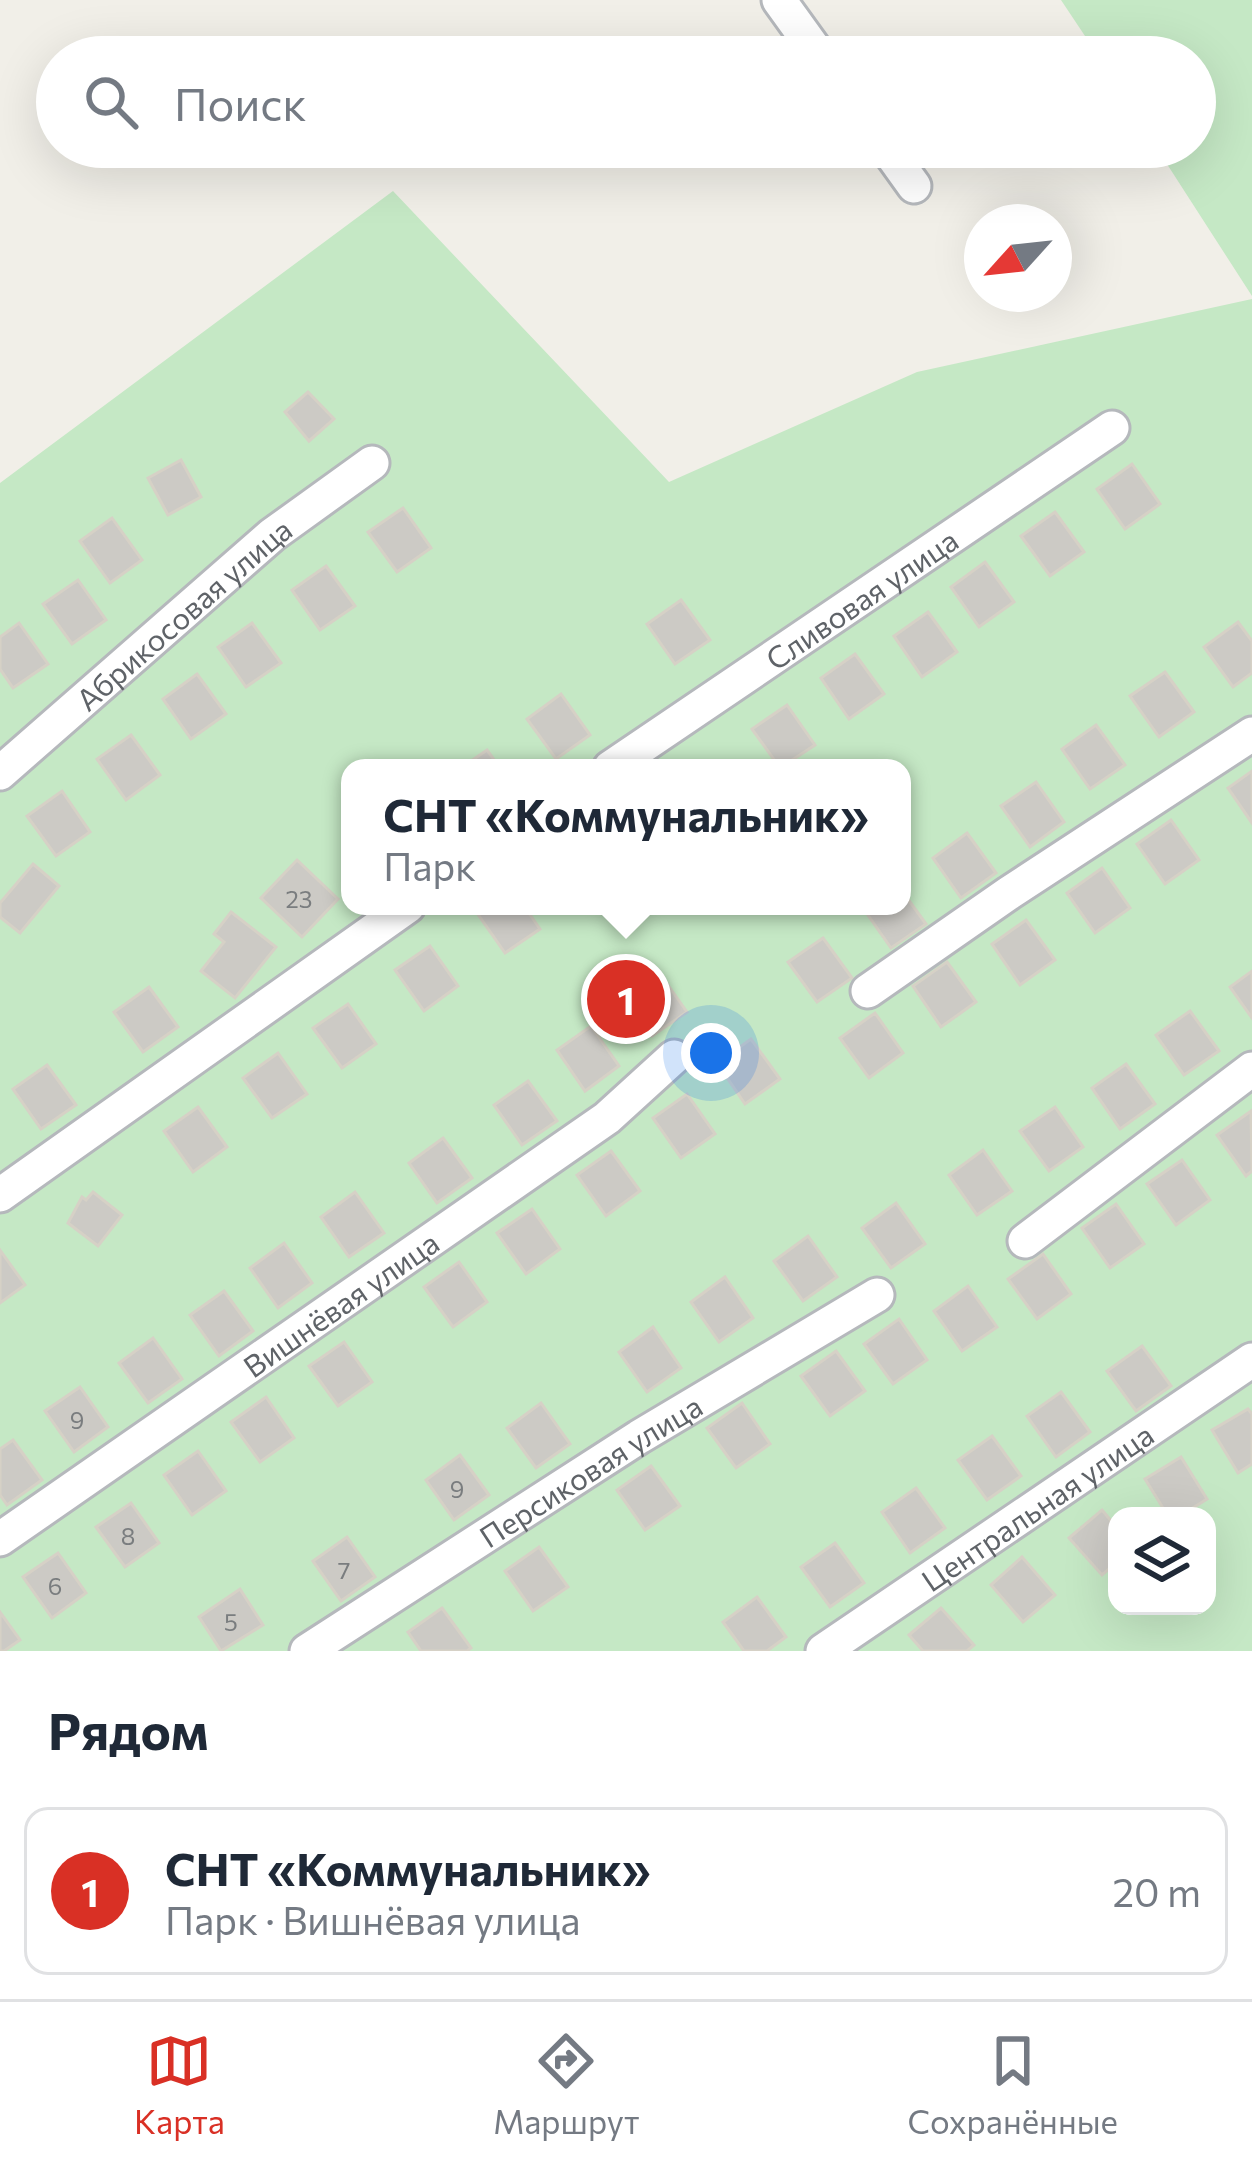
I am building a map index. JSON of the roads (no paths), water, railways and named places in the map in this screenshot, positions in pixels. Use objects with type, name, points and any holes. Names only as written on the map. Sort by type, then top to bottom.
[{"type":"street","points":[[779,0],[805,36]]},
{"type":"street","points":[[901,168],[914,186]]},
{"type":"street","name":"Сливовая улица","points":[[623,759],[1112,428]]},
{"type":"street","name":"Абрикосовая улица","points":[[0,773],[272,535],[372,463]]},
{"type":"street","points":[[868,992],[1252,734]]},
{"type":"street","points":[[0,1195],[395,915]]},
{"type":"street","name":"Вишнёвая улица","points":[[0,1539],[607,1118],[674,1058]]},
{"type":"street","points":[[1025,1241],[1252,1069]]},
{"type":"street","name":"Персиковая улица","points":[[307,1651],[639,1437],[877,1295]]},
{"type":"street","name":"Центральная улица","points":[[823,1651],[1252,1360]]},
{"type":"place","name":"СНТ «Коммунальник»","points":[[626,999]]}]
